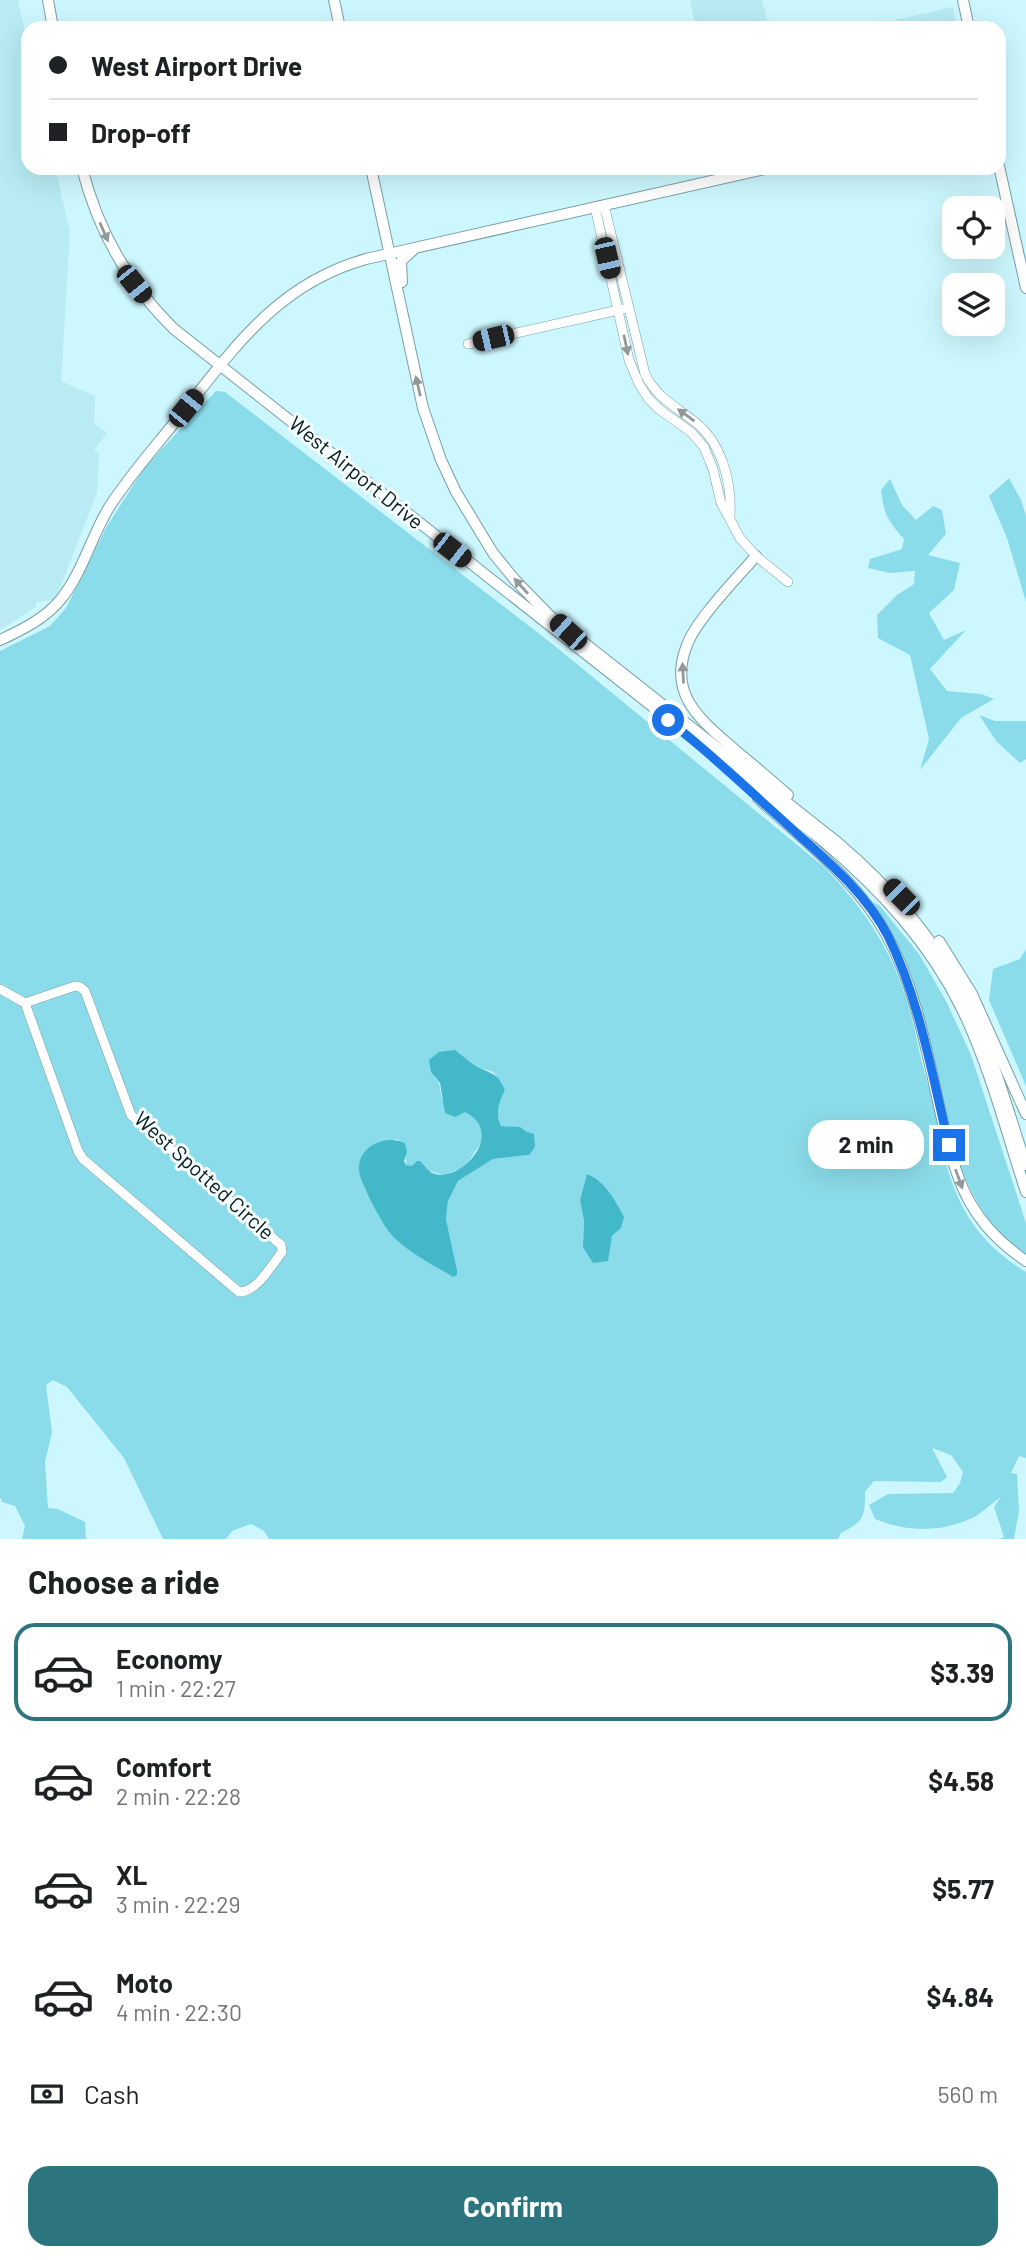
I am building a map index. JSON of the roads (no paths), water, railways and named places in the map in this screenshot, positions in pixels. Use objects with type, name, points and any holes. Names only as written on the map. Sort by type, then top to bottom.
[{"type":"main road","points":[[48,0],[52,21]]},
{"type":"main road","points":[[334,0],[338,21]]},
{"type":"main road","points":[[963,0],[968,21]]},
{"type":"main road","name":"West Airport Drive","points":[[84,175],[107,240],[134,284],[174,329],[855,867],[888,901],[925,946],[950,987],[971,1030],[1026,1192]]},
{"type":"main road","points":[[372,175],[424,408],[441,460],[469,516],[515,580],[568,632],[821,830],[890,886],[912,908],[956,966],[988,1027],[1026,1114]]},
{"type":"main road","points":[[0,640],[34,623],[61,599],[117,496],[220,365],[261,318],[300,288],[338,268],[389,254],[738,175]]},
{"type":"main road","points":[[1001,175],[1026,288]]},
{"type":"main road","points":[[382,219],[396,244],[417,248]]},
{"type":"main road","points":[[402,313],[401,261],[417,248]]},
{"type":"main road","points":[[756,556],[695,630],[687,644],[681,663],[685,695],[697,717],[789,796],[821,830]]},
{"type":"main road","points":[[710,753],[835,868],[864,901],[886,933],[903,968],[911,993],[949,1145],[963,1189],[987,1227],[1026,1261]]},
{"type":"main road","points":[[869,869],[922,930],[964,996],[985,1044],[1026,1165]]},
{"type":"street","points":[[600,206],[623,309],[629,360],[648,389],[703,429],[708,444],[723,466],[731,501],[730,517],[740,538],[756,556],[788,582]]},
{"type":"street","points":[[468,344],[623,309]]},
{"type":"street","name":"West Spotted Circle","points":[[75,986],[85,991],[131,1115],[281,1245],[282,1252],[247,1292],[239,1292],[83,1158],[78,1151],[25,1003],[75,986]]},
{"type":"street","points":[[0,989],[25,1003]]}]
